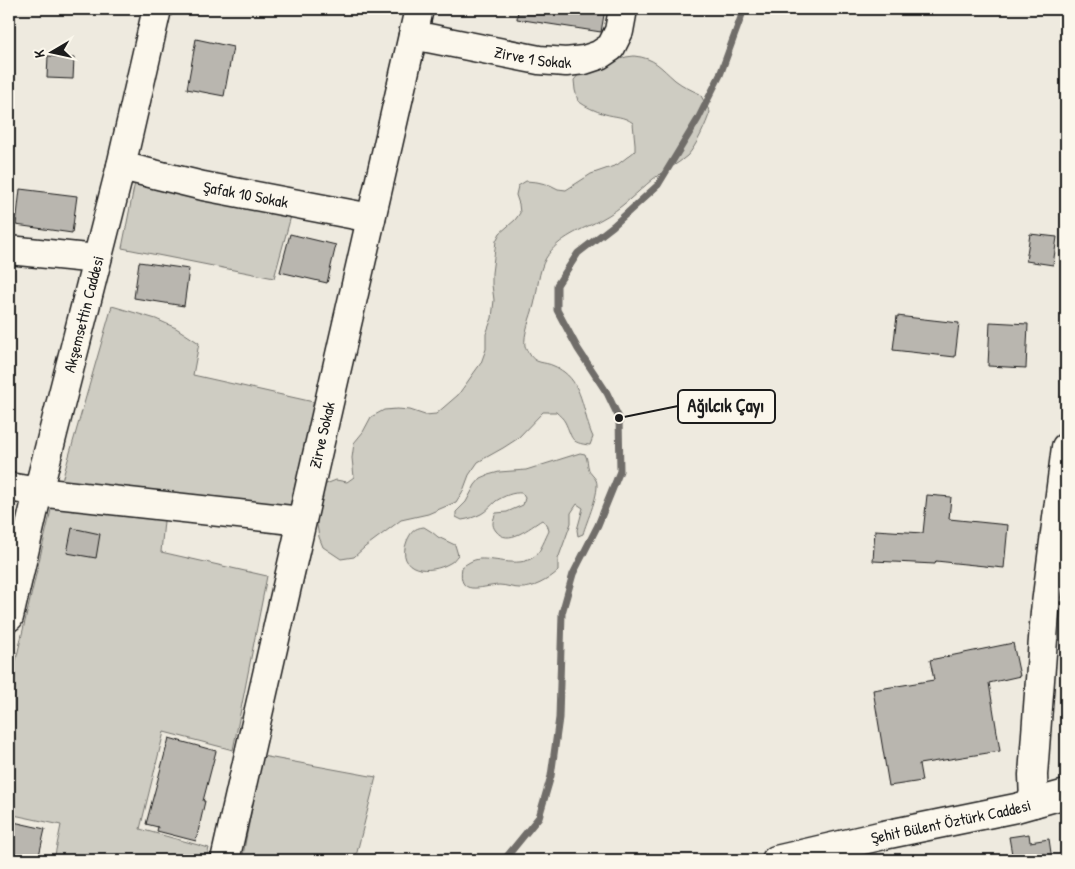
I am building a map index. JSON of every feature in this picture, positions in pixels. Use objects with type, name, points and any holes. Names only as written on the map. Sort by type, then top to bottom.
[{"type":"street","name":"Akşemsettin Caddesi","points":[[9,618],[38,492],[121,166],[157,9]]},
{"type":"street","name":"Zirve 1 Sokak","points":[[416,22],[539,60],[566,62],[584,60],[599,55],[611,47],[619,31],[623,9]]},
{"type":"street","name":"Zirve Sokak","points":[[225,860],[416,22]]},
{"type":"street","name":"Şafak 10 Sokak","points":[[121,166],[203,186],[371,218]]},
{"type":"street","points":[[9,250],[97,260]]},
{"type":"street","points":[[1034,803],[1033,775],[1045,612],[1066,447]]},
{"type":"street","points":[[9,487],[38,492],[301,521]]},
{"type":"street","name":"Şehit Bülent Öztürk Caddesi","points":[[776,860],[884,835],[1016,808],[1066,794]]},
{"type":"shaded area","points":[[634,56],[652,61],[678,82],[700,94],[710,112],[697,141],[687,156],[653,179],[616,210],[564,239],[551,251],[541,269],[534,305],[526,331],[525,346],[531,357],[540,362],[550,364],[571,378],[579,394],[593,437],[590,445],[575,441],[564,421],[556,412],[543,412],[517,439],[478,462],[469,475],[463,491],[456,502],[428,514],[401,520],[354,557],[341,559],[323,547],[319,537],[317,513],[322,490],[326,484],[336,480],[347,482],[354,477],[352,458],[354,443],[363,432],[371,417],[384,410],[397,409],[410,410],[425,415],[436,414],[458,395],[481,363],[486,349],[486,334],[492,318],[494,300],[492,273],[496,241],[500,233],[520,213],[516,195],[518,186],[526,181],[566,190],[591,174],[617,165],[635,151],[633,123],[623,118],[594,110],[578,101],[574,80],[580,73]]},
{"type":"shaded area","points":[[135,182],[291,216],[274,278],[122,248]]},
{"type":"shaded area","points":[[112,306],[156,319],[176,328],[199,343],[193,375],[318,403],[287,516],[59,491]]},
{"type":"shaded area","points":[[580,453],[586,456],[590,471],[596,480],[596,491],[593,507],[583,534],[578,536],[577,530],[583,508],[577,504],[571,513],[571,523],[558,559],[558,571],[545,581],[530,587],[516,588],[499,585],[478,588],[467,587],[461,577],[462,567],[479,559],[516,562],[530,559],[539,551],[549,531],[547,524],[542,520],[519,534],[507,537],[501,535],[493,527],[496,513],[507,512],[523,505],[525,498],[522,493],[512,494],[496,501],[483,513],[474,517],[462,520],[456,517],[456,512],[466,502],[475,485],[481,478],[488,475],[499,472],[526,470]]},
{"type":"shaded area","points":[[54,497],[165,511],[161,552],[267,576],[233,750],[164,732],[140,829],[209,848],[206,860],[54,860],[61,825],[9,814],[9,690]]},
{"type":"shaded area","points":[[424,527],[438,537],[455,545],[458,555],[452,562],[433,569],[416,568],[410,565],[406,559],[405,551],[407,541],[413,531]]},
{"type":"shaded area","points":[[262,756],[376,777],[355,860],[242,860]]},
{"type":"building","points":[[518,9],[605,9],[601,32],[517,19]]},
{"type":"building","points":[[196,39],[233,47],[224,96],[187,89]]},
{"type":"building","points":[[48,56],[74,58],[73,79],[47,78]]},
{"type":"building","points":[[20,189],[77,196],[72,233],[16,225]]},
{"type":"building","points":[[290,234],[336,245],[327,283],[280,272]]},
{"type":"building","points":[[1030,234],[1057,237],[1053,265],[1026,261]]},
{"type":"building","points":[[139,262],[189,269],[184,306],[134,298]]},
{"type":"building","points":[[897,316],[959,323],[955,357],[893,350]]},
{"type":"building","points":[[990,322],[1028,324],[1026,368],[988,366]]},
{"type":"building","points":[[927,495],[951,497],[949,519],[1008,525],[1004,568],[936,561],[935,564],[873,561],[875,530],[923,533]]},
{"type":"building","points":[[72,528],[100,534],[96,558],[67,553]]},
{"type":"building","points":[[1013,643],[1020,676],[989,683],[1000,751],[919,764],[922,781],[889,786],[873,690],[934,680],[930,660]]},
{"type":"building","points":[[169,738],[216,751],[203,801],[205,801],[196,841],[157,831],[158,827],[146,824]]},
{"type":"building","points":[[9,821],[45,829],[38,860],[9,860]]},
{"type":"building","points":[[1029,834],[1030,842],[1049,839],[1052,860],[1013,860],[1009,837]]},
{"type":"waterway","points":[[504,860],[539,817],[551,776],[559,718],[562,613],[573,574],[598,525],[620,471],[619,418],[607,393],[578,349],[557,310],[557,285],[578,253],[613,226],[658,185],[698,119],[720,75],[744,9]]},
{"type":"place","name":"Ağılcık Çayı","points":[[619,418]]}]
